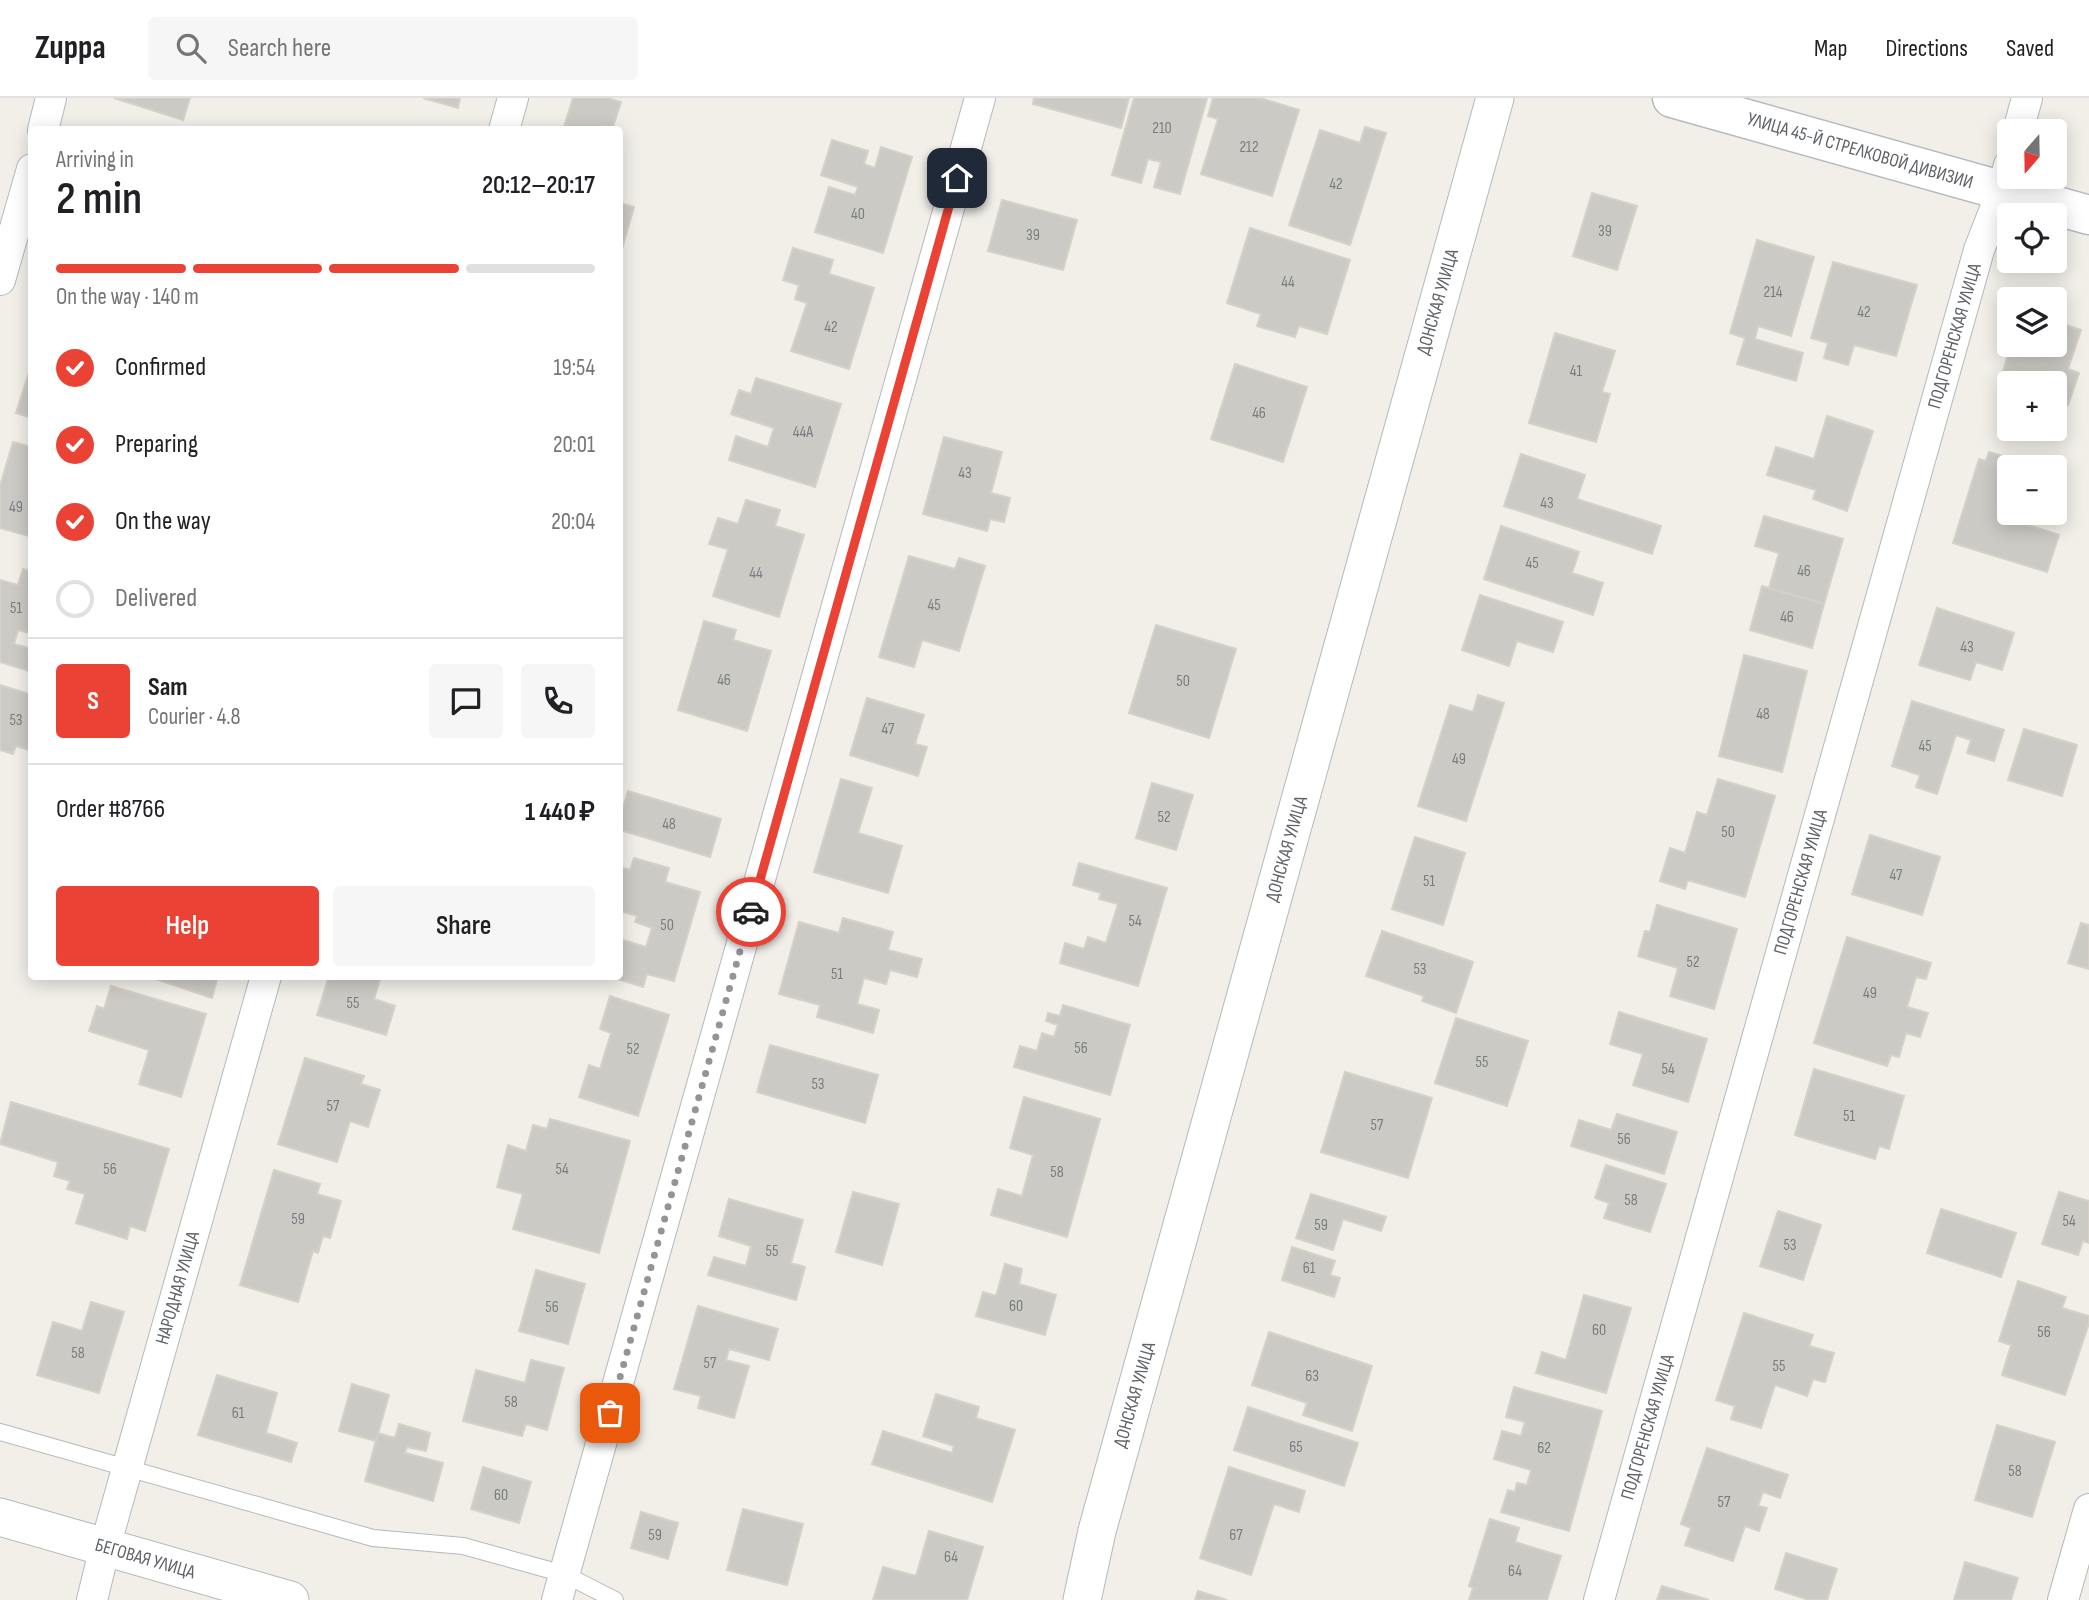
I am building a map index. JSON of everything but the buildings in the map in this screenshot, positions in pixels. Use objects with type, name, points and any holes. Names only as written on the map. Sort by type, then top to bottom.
[{"type":"main road","name":"УЛИЦА 45-Й СТРЕЛКОВОЙ ДИВИЗИИ","points":[[1672,98],[1997,176]]},
{"type":"main road","name":"УЛИЦА 45-Й СТРЕЛКОВОЙ ДИВИЗИИ","points":[[2031,189],[2089,215]]},
{"type":"street","points":[[44,126],[51,98]]},
{"type":"street","points":[[505,126],[513,98]]},
{"type":"street","points":[[561,1587],[980,98]]},
{"type":"street","name":"ДОНСКАЯ УЛИЦА","points":[[1082,1600],[1101,1518],[1494,98]]},
{"type":"street","points":[[2021,119],[2027,98]]},
{"type":"street","points":[[0,280],[28,183]]},
{"type":"street","name":"ПОДГОРЕНСКАЯ УЛИЦА","points":[[1599,1600],[1975,264],[2002,189]]},
{"type":"street","name":"НАРОДНАЯ УЛИЦА","points":[[92,1600],[264,980]]},
{"type":"street","points":[[2063,1600],[2089,1509]]},
{"type":"street","name":"БЕГОВАЯ УЛИЦА","points":[[0,1517],[290,1600]]},
{"type":"lane","points":[[0,1432],[373,1538],[463,1546],[561,1587],[615,1600]]},
{"type":"way so far","points":[[610,1413],[751,912]]},
{"type":"route","points":[[751,912],[957,178]]}]
